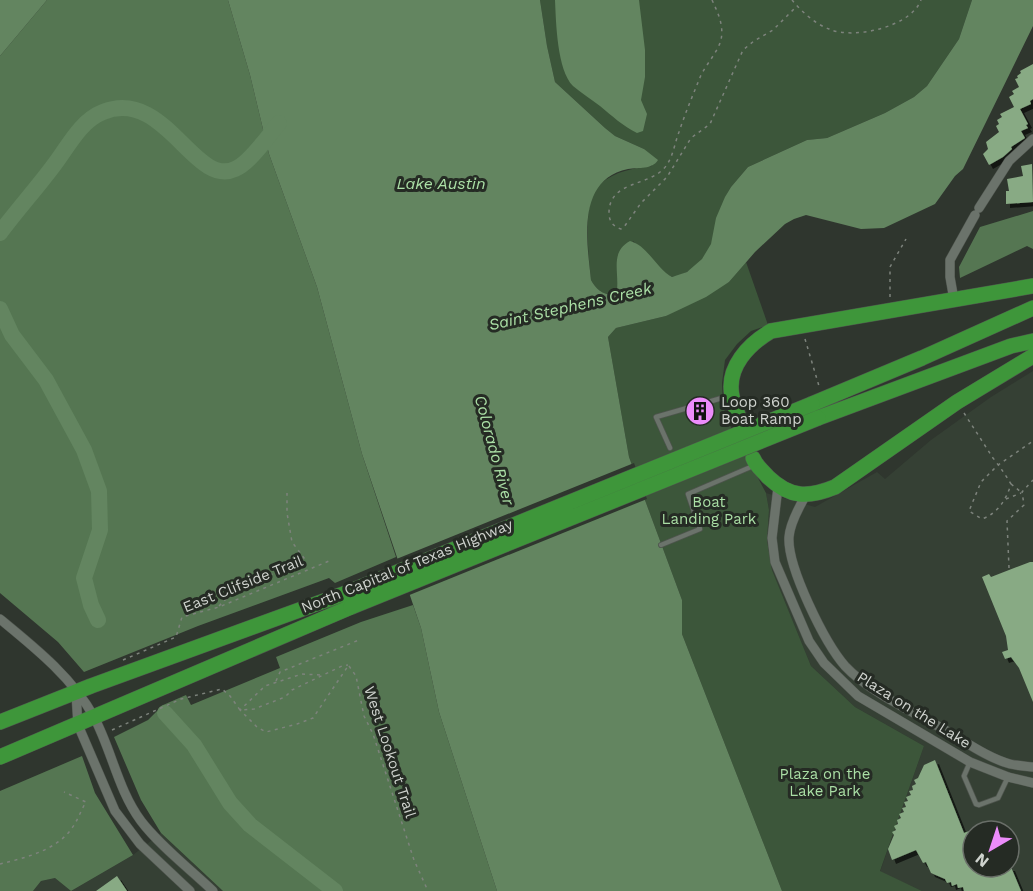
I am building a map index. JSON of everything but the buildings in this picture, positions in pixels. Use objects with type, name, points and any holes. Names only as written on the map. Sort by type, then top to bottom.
[{"type":"highway","points":[[739,418],[731,395],[732,381],[745,349],[771,331],[1033,286]]},
{"type":"highway","name":"North Capital of Texas Highway","points":[[0,758],[94,718],[349,600],[816,408],[1033,308]]},
{"type":"highway","name":"North Capital of Texas Highway","points":[[816,408],[1033,341]]},
{"type":"highway","points":[[754,461],[778,487],[792,493],[806,495],[821,493],[835,487],[957,402],[1033,356]]},
{"type":"highway","name":"North Capital of Texas Highway","points":[[0,722],[75,692],[349,600]]},
{"type":"street","points":[[954,300],[950,260],[977,211],[1009,161],[1033,139]]},
{"type":"street","name":"Plaza on the Lake","points":[[778,487],[772,538],[775,562],[809,641],[839,679],[858,696],[970,762],[1008,777],[1033,783]]},
{"type":"street","name":"Plaza on the Lake","points":[[806,495],[792,525],[789,544],[796,570],[818,625],[846,667],[862,680],[977,748],[1010,764],[1033,767]]},
{"type":"street","points":[[0,619],[59,671],[94,718],[124,792],[141,821],[213,891]]},
{"type":"street","points":[[75,692],[78,725],[115,811],[140,844],[190,891]]},
{"type":"street","name":"Plaza on the Lake","points":[[970,762],[977,748]]},
{"type":"lane","points":[[670,448],[656,417],[731,395]]},
{"type":"lane","points":[[661,545],[700,530],[688,494],[754,461]]},
{"type":"lane","points":[[970,762],[964,776],[976,804],[998,798],[1008,777]]},
{"type":"path","points":[[712,0],[721,19],[720,42],[700,77],[678,132],[669,162],[656,175],[620,190],[611,200],[609,218],[611,223],[621,229],[641,203],[663,183],[691,138],[710,124],[744,50],[773,30],[797,6]]},
{"type":"path","points":[[792,0],[828,29],[851,34],[888,26],[912,13],[921,0]]},
{"type":"path","points":[[890,310],[890,267],[906,239]]},
{"type":"path","points":[[801,325],[819,387],[816,408]]},
{"type":"path","points":[[957,402],[1011,484],[1022,492],[1024,504],[1006,521],[1009,568]]},
{"type":"path","points":[[1033,441],[998,465],[981,482],[969,510],[982,519],[989,516],[1006,500],[1022,492],[1033,480]]},
{"type":"path","points":[[1006,500],[1011,484]]},
{"type":"path","points":[[219,607],[230,595],[304,558],[292,542],[286,513],[287,493]]},
{"type":"path","name":"East Clifside Trail","points":[[124,660],[176,637],[182,617],[219,607],[329,561]]},
{"type":"path","points":[[274,683],[280,672],[359,640]]},
{"type":"path","points":[[240,710],[255,709],[270,703],[348,665]]},
{"type":"path","points":[[111,730],[181,699],[222,689],[257,727],[266,732],[297,724],[312,718],[348,665]]},
{"type":"path","name":"West Lookout Trail","points":[[348,665],[356,676],[364,716],[373,734],[414,860],[428,891]]},
{"type":"path","points":[[240,710],[265,686],[302,674],[322,676]]},
{"type":"path","points":[[0,864],[29,857],[61,839],[72,829],[86,802],[64,792]]},
{"type":"shaded area","points":[[47,0],[228,0],[250,75],[269,154],[317,287],[362,454],[396,557],[335,583],[329,578],[198,626],[84,672],[58,642],[0,593],[0,56]]},
{"type":"shaded area","points":[[1033,211],[1033,249],[1027,246],[960,278],[959,267],[980,227]]},
{"type":"shaded area","points":[[1033,371],[1033,891],[922,891],[880,872],[924,746],[855,707],[811,666],[772,570],[767,540],[769,510],[766,493],[815,507],[877,472],[885,479],[931,440],[991,397]]},
{"type":"shaded area","points":[[413,605],[421,628],[439,712],[497,891],[223,891],[161,833],[141,800],[114,737],[148,720],[163,705],[186,695],[191,705],[280,668],[276,657],[361,622]]},
{"type":"shaded area","points":[[82,756],[95,793],[133,855],[71,891],[55,878],[41,881],[33,891],[0,891],[0,791]]},
{"type":"shaded area","points":[[161,833],[223,891],[71,891],[133,855]]},
{"type":"shaded area","points":[[55,878],[71,891],[33,891],[41,881]]},
{"type":"green space","points":[[540,0],[972,0],[959,39],[927,86],[914,97],[885,113],[827,138],[807,140],[748,167],[727,194],[716,232],[705,256],[685,273],[672,277],[665,273],[633,241],[617,291],[612,295],[605,294],[591,280],[588,230],[590,203],[600,184],[612,176],[652,166],[644,149],[615,136],[555,82]]},
{"type":"green space","points":[[746,262],[768,325],[751,331],[725,360],[722,383],[723,405],[727,420],[766,493],[769,510],[767,540],[772,570],[811,666],[855,707],[924,746],[880,871],[922,891],[782,891],[682,634],[682,600],[629,457],[608,337],[616,328],[666,316],[729,282]]},
{"type":"water","points":[[0,0],[47,0],[0,56]]},
{"type":"water","name":"Lake Austin","points":[[228,0],[540,0],[555,82],[615,136],[644,149],[658,160],[649,167],[628,169],[611,175],[592,199],[587,231],[591,280],[605,294],[612,295],[617,290],[618,256],[624,245],[630,241],[642,247],[672,277],[687,272],[702,259],[711,244],[716,218],[725,197],[748,167],[807,140],[827,138],[885,113],[914,97],[927,86],[959,39],[972,0],[1033,0],[1033,26],[963,169],[955,176],[935,204],[884,228],[861,229],[806,215],[794,219],[785,224],[755,252],[729,282],[706,297],[666,316],[616,328],[608,337],[629,457],[682,600],[682,634],[782,891],[497,891],[439,712],[421,628],[362,454],[317,287],[269,154],[250,75]]},
{"type":"water","points":[[555,0],[639,0],[645,50],[645,77],[641,100],[647,114],[643,131],[637,133],[622,124],[576,89],[568,79],[558,45]]},
{"type":"pier","points":[[634,463],[647,499],[407,596],[394,560]]},
{"type":"waterway","points":[[0,233],[75,135],[95,116],[103,112],[125,108],[144,113],[161,124],[206,165],[220,171],[241,166],[279,123]]},
{"type":"waterway","points":[[0,309],[12,335],[46,380],[84,450],[99,491],[100,530],[84,578],[91,605],[98,620]]},
{"type":"waterway","points":[[165,713],[194,745],[230,803],[250,825],[335,891]]},
{"type":"place","name":"Loop 360 Boat Ramp","points":[[700,411]]},
{"type":"water label","name":"Saint Stephens Creek","points":[[570,306]]},
{"type":"water label","name":"Colorado River","points":[[495,450]]},
{"type":"park label","name":"Boat Landing Park","points":[[709,510]]},
{"type":"park label","name":"Plaza on the Lake Park","points":[[825,782]]}]
